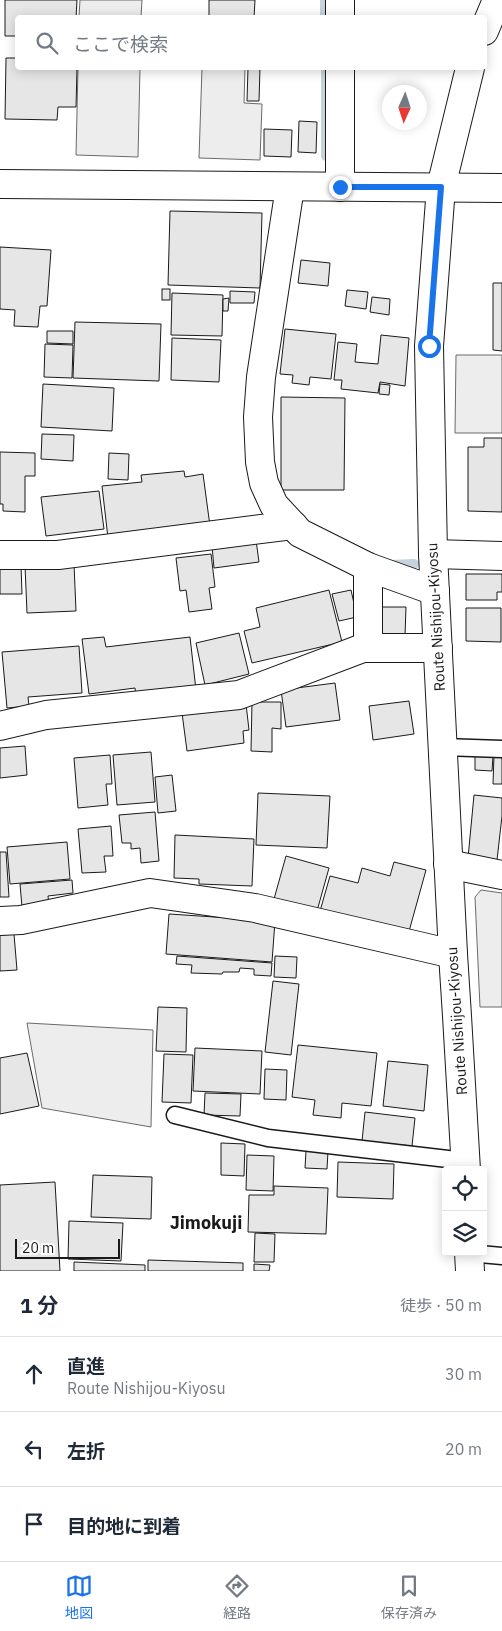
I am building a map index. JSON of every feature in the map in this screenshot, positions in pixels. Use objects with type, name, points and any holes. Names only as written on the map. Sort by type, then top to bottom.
[{"type":"street","points":[[340,0],[340,15]]},
{"type":"street","points":[[487,24],[497,0]]},
{"type":"street","points":[[340,70],[340,187]]},
{"type":"street","name":"Route Nishijou-Kiyosu","points":[[465,1165],[458,1016],[452,954],[433,554],[429,346],[441,187],[470,70]]},
{"type":"street","points":[[0,184],[502,188]]},
{"type":"street","points":[[290,187],[261,378],[258,417],[260,462],[264,483],[274,505],[300,533],[368,567],[435,591]]},
{"type":"street","points":[[0,555],[58,555],[292,525]]},
{"type":"street","points":[[433,554],[502,556]]},
{"type":"street","points":[[368,567],[368,648]]},
{"type":"street","points":[[0,726],[46,715],[239,695],[363,648],[438,648]]},
{"type":"street","points":[[448,864],[502,875]]},
{"type":"street","points":[[0,921],[21,920],[150,893],[255,908],[452,954]]},
{"type":"lane","points":[[443,747],[502,749]]},
{"type":"lane","points":[[175,1115],[268,1138],[465,1165]]},
{"type":"lane","points":[[469,1259],[502,1256]]},
{"type":"shaded area","points":[[80,0],[142,0],[141,15],[79,15]]},
{"type":"shaded area","points":[[78,70],[140,70],[138,157],[76,155]]},
{"type":"shaded area","points":[[202,70],[245,70],[244,103],[262,104],[260,160],[199,158]]},
{"type":"shaded area","points":[[456,355],[502,355],[502,433],[455,433]]},
{"type":"shaded area","points":[[481,890],[502,893],[502,1007],[480,1007],[475,897]]},
{"type":"shaded area","points":[[27,1023],[153,1030],[151,1127],[42,1108]]},
{"type":"building","points":[[5,0],[77,0],[76,15],[15,15],[15,36],[5,36]]},
{"type":"building","points":[[209,0],[255,0],[254,15],[209,15]]},
{"type":"building","points":[[6,58],[15,58],[15,70],[77,70],[76,107],[58,107],[57,120],[5,119]]},
{"type":"building","points":[[248,70],[260,70],[259,101],[247,101]]},
{"type":"building","points":[[299,121],[317,122],[316,153],[298,152]]},
{"type":"building","points":[[264,129],[292,130],[291,157],[264,156]]},
{"type":"building","points":[[170,211],[262,213],[260,288],[168,285]]},
{"type":"building","points":[[0,247],[51,250],[47,306],[40,306],[38,327],[14,326],[15,310],[0,309]]},
{"type":"building","points":[[301,260],[330,263],[328,286],[298,283]]},
{"type":"building","points":[[493,283],[502,283],[502,351],[493,350]]},
{"type":"building","points":[[162,289],[170,289],[170,300],[162,300]]},
{"type":"building","points":[[347,290],[368,292],[366,309],[345,306]]},
{"type":"building","points":[[230,291],[255,292],[254,303],[230,303]]},
{"type":"building","points":[[172,293],[223,295],[222,336],[171,335]]},
{"type":"building","points":[[372,297],[390,299],[389,315],[370,312]]},
{"type":"building","points":[[229,298],[228,311],[223,311],[223,299]]},
{"type":"building","points":[[75,322],[161,324],[159,381],[73,378]]},
{"type":"building","points":[[285,329],[336,334],[331,379],[310,377],[309,385],[292,383],[293,375],[280,374]]},
{"type":"building","points":[[47,331],[73,331],[73,344],[47,343]]},
{"type":"building","points":[[381,335],[409,338],[405,386],[380,382],[378,393],[341,389],[342,380],[334,380],[338,342],[357,344],[355,362],[378,364]]},
{"type":"building","points":[[172,338],[221,340],[219,382],[171,380]]},
{"type":"building","points":[[45,344],[73,345],[72,378],[44,377]]},
{"type":"building","points":[[43,384],[114,388],[112,431],[41,427]]},
{"type":"building","points":[[380,384],[390,385],[389,395],[379,394]]},
{"type":"building","points":[[281,397],[345,398],[344,490],[281,490]]},
{"type":"building","points":[[42,434],[74,435],[73,461],[41,459]]},
{"type":"building","points":[[484,438],[502,438],[502,512],[468,511],[468,447],[484,447]]},
{"type":"building","points":[[0,452],[35,453],[35,476],[25,476],[25,512],[3,511],[3,504],[0,504]]},
{"type":"building","points":[[109,453],[129,454],[128,480],[108,479]]},
{"type":"building","points":[[184,471],[185,477],[203,474],[210,526],[108,538],[102,486],[142,482],[141,475]]},
{"type":"building","points":[[99,491],[104,529],[46,536],[41,497]]},
{"type":"building","points":[[256,540],[259,562],[214,568],[212,546]]},
{"type":"building","points":[[211,554],[215,587],[209,588],[212,609],[189,612],[186,590],[180,591],[176,558]]},
{"type":"building","points":[[74,564],[76,611],[27,613],[25,566]]},
{"type":"building","points":[[21,565],[22,594],[0,594],[0,566]]},
{"type":"building","points":[[466,574],[502,574],[502,592],[497,592],[497,600],[466,600]]},
{"type":"building","points":[[329,590],[342,642],[252,663],[244,631],[260,627],[256,608]]},
{"type":"building","points":[[351,590],[357,617],[339,621],[332,594]]},
{"type":"building","points":[[376,607],[406,607],[405,636],[376,636]]},
{"type":"building","points":[[466,608],[501,608],[501,642],[466,641]]},
{"type":"building","points":[[239,633],[249,674],[205,685],[196,643]]},
{"type":"building","points":[[104,637],[106,647],[190,637],[196,690],[136,698],[135,688],[89,694],[82,639]]},
{"type":"building","points":[[79,646],[82,693],[28,697],[29,706],[7,708],[2,652]]},
{"type":"building","points":[[335,683],[340,720],[286,727],[281,690]]},
{"type":"building","points":[[409,701],[414,734],[373,740],[369,706]]},
{"type":"building","points":[[252,702],[281,702],[281,729],[272,728],[272,752],[251,751]]},
{"type":"building","points":[[246,704],[249,730],[243,731],[244,743],[187,751],[182,713]]},
{"type":"building","points":[[25,746],[27,775],[0,778],[0,748]]},
{"type":"building","points":[[151,752],[155,802],[117,805],[113,755]]},
{"type":"building","points":[[110,755],[112,784],[106,784],[108,805],[78,808],[74,758]]},
{"type":"building","points":[[475,755],[493,756],[492,771],[475,770]]},
{"type":"building","points":[[494,755],[502,755],[502,784],[493,784]]},
{"type":"building","points":[[172,775],[176,811],[158,813],[155,777]]},
{"type":"building","points":[[258,793],[330,796],[327,848],[256,845]]},
{"type":"building","points":[[474,795],[502,798],[502,816],[496,869],[468,858]]},
{"type":"building","points":[[155,812],[159,861],[141,863],[140,848],[131,849],[131,843],[122,843],[119,815]]},
{"type":"building","points":[[111,826],[113,856],[104,856],[106,872],[82,873],[78,829]]},
{"type":"building","points":[[175,835],[254,839],[252,886],[199,884],[199,879],[174,878]]},
{"type":"building","points":[[67,842],[70,879],[10,884],[7,847]]},
{"type":"building","points":[[0,852],[6,852],[9,897],[0,897]]},
{"type":"building","points":[[286,856],[329,868],[317,911],[274,899]]},
{"type":"building","points":[[394,862],[426,870],[408,935],[320,911],[330,876],[358,883],[362,868],[390,876]]},
{"type":"building","points":[[72,880],[73,893],[48,896],[49,905],[22,907],[20,884]]},
{"type":"building","points":[[169,914],[275,921],[272,962],[166,954]]},
{"type":"building","points":[[14,934],[17,970],[0,971],[0,935]]},
{"type":"building","points":[[177,956],[272,963],[271,976],[254,975],[254,969],[240,968],[239,972],[223,972],[222,974],[191,973],[192,965],[176,964]]},
{"type":"building","points":[[275,956],[297,957],[296,978],[274,977]]},
{"type":"building","points":[[273,981],[299,984],[291,1055],[265,1052]]},
{"type":"building","points":[[158,1007],[187,1008],[186,1052],[156,1051]]},
{"type":"building","points":[[298,1045],[377,1053],[371,1106],[342,1103],[341,1118],[313,1115],[315,1100],[292,1097]]},
{"type":"building","points":[[195,1048],[262,1051],[260,1094],[193,1091]]},
{"type":"building","points":[[27,1053],[39,1106],[0,1114],[0,1058]]},
{"type":"building","points":[[164,1054],[193,1055],[191,1103],[162,1102]]},
{"type":"building","points":[[388,1061],[428,1065],[424,1111],[383,1106]]},
{"type":"building","points":[[265,1069],[287,1070],[286,1100],[264,1099]]},
{"type":"building","points":[[205,1093],[241,1094],[240,1116],[204,1115]]},
{"type":"building","points":[[365,1112],[415,1118],[412,1146],[362,1141]]},
{"type":"building","points":[[221,1143],[245,1144],[244,1176],[221,1175]]},
{"type":"building","points":[[306,1151],[328,1151],[327,1169],[305,1168]]},
{"type":"building","points":[[247,1155],[274,1156],[273,1191],[246,1190]]},
{"type":"building","points":[[338,1162],[394,1164],[393,1199],[337,1197]]},
{"type":"building","points":[[93,1175],[152,1177],[151,1219],[91,1217]]},
{"type":"building","points":[[55,1182],[60,1271],[0,1271],[0,1185]]},
{"type":"building","points":[[274,1186],[328,1188],[326,1234],[248,1232],[249,1195],[274,1195]]},
{"type":"building","points":[[69,1221],[123,1223],[121,1261],[68,1259]]},
{"type":"building","points":[[255,1233],[275,1234],[274,1262],[254,1262]]},
{"type":"building","points":[[148,1260],[243,1263],[243,1271],[148,1271]]},
{"type":"building","points":[[74,1262],[145,1265],[145,1271],[74,1271]]},
{"type":"building","points":[[254,1264],[270,1265],[269,1271],[254,1271]]},
{"type":"waterway","points":[[325,0],[325,15]]},
{"type":"waterway","points":[[326,70],[326,156]]},
{"type":"waterway","points":[[390,565],[414,564]]},
{"type":"district","name":"Jimokuji","points":[[206,1223]]},
{"type":"route","points":[[340,187],[441,187],[429,346]]}]
